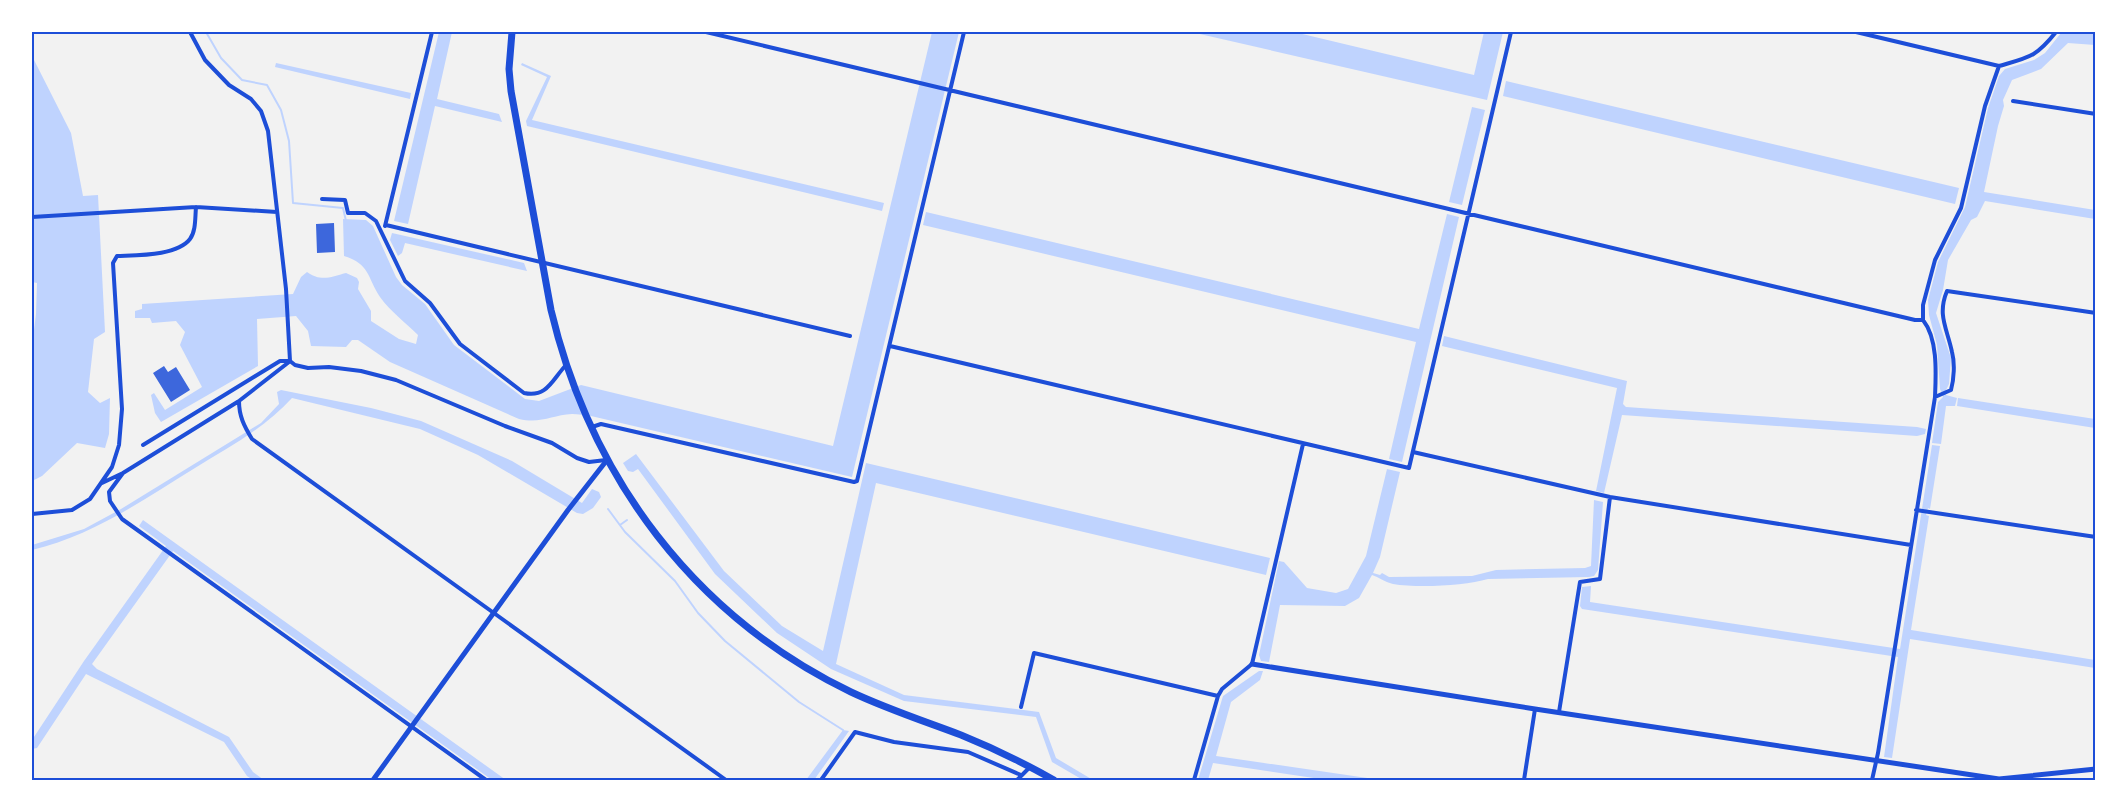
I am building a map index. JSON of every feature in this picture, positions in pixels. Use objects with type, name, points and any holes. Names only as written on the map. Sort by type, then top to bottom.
[{"type":"highway","points":[[512,32],[509,69],[511,91],[551,310],[566,365],[590,425],[606,460],[626,493],[664,545],[700,585],[741,623],[796,663],[850,692],[987,746],[1054,780]]},
{"type":"street","points":[[190,32],[205,60],[229,85],[251,99],[261,111],[268,131],[286,289],[290,361]]},
{"type":"street","points":[[381,229],[386,225],[432,32]]},
{"type":"street","points":[[706,32],[1915,320],[1923,320]]},
{"type":"street","points":[[590,425],[601,424],[857,481],[964,32]]},
{"type":"street","points":[[890,346],[1409,468],[1511,32]]},
{"type":"street","points":[[1856,32],[2000,66],[2031,57],[2042,50],[2056,32]]},
{"type":"street","points":[[1872,780],[1911,546],[1919,511],[1935,397],[1933,345],[1929,328],[1923,320],[1923,305],[1935,260],[1961,208],[1985,106],[2000,66]]},
{"type":"street","points":[[2013,101],[2096,114]]},
{"type":"street","points":[[322,199],[345,200],[348,213],[365,213],[376,221],[405,281],[430,303],[460,344],[524,393],[537,395],[545,391],[566,365]]},
{"type":"street","points":[[32,217],[196,207],[277,212]]},
{"type":"street","points":[[32,514],[72,510],[90,499],[112,468],[119,445],[122,409],[113,264],[117,256],[169,251],[181,246],[190,239],[195,227],[196,207]]},
{"type":"street","points":[[386,225],[850,336]]},
{"type":"street","points":[[1935,397],[1951,390],[1953,383],[1953,354],[1941,314],[1943,299],[1947,291],[2096,314]]},
{"type":"street","points":[[143,445],[280,361],[290,361],[295,365],[308,368],[329,367],[361,371],[396,380],[505,426],[552,442],[577,458],[589,462],[606,460]]},
{"type":"street","points":[[101,484],[123,473],[239,401],[290,361]]},
{"type":"street","points":[[239,401],[242,423],[252,439],[726,780]]},
{"type":"street","points":[[1194,780],[1218,696],[1222,689],[1252,664],[1303,444]]},
{"type":"street","points":[[1413,452],[1610,497],[1911,546]]},
{"type":"street","points":[[373,780],[606,460]]},
{"type":"street","points":[[123,473],[109,492],[110,501],[122,519],[486,780]]},
{"type":"street","points":[[1559,712],[1580,582],[1600,579],[1610,497]]},
{"type":"street","points":[[1919,511],[2096,537]]},
{"type":"street","points":[[1022,707],[1034,652],[1218,696]]},
{"type":"street","points":[[1252,664],[1999,780],[2096,769]]},
{"type":"street","points":[[1524,780],[1534,709]]},
{"type":"street","points":[[820,780],[855,732],[894,742],[968,752],[1021,775]]},
{"type":"street","points":[[1017,780],[1030,767]]},
{"type":"water","points":[[439,32],[452,32],[437,99],[499,114],[502,122],[435,106],[408,224],[394,221]]},
{"type":"water","points":[[932,32],[959,32],[852,477],[591,416],[572,414],[540,420],[519,419],[390,362],[358,340],[352,340],[346,347],[311,346],[308,331],[296,316],[257,319],[258,366],[161,422],[155,413],[151,395],[154,393],[165,410],[202,387],[180,345],[185,332],[176,321],[152,323],[150,318],[135,318],[135,311],[142,309],[142,304],[293,294],[301,277],[307,272],[322,278],[346,273],[357,278],[358,289],[371,311],[371,321],[399,339],[416,344],[418,335],[384,302],[363,267],[344,256],[343,219],[366,220],[373,226],[396,277],[425,304],[454,345],[525,399],[539,401],[581,385],[833,446]]},
{"type":"water","points":[[1191,32],[1294,32],[1474,75],[1484,32],[1503,32],[1487,100]]},
{"type":"water","points":[[2095,32],[2095,45],[2068,43],[2041,69],[2012,80],[2003,100],[2004,106],[1984,192],[2095,210],[2095,219],[1985,201],[1977,217],[1971,220],[1948,260],[1936,313],[1951,358],[1946,395],[1957,398],[1955,406],[1946,406],[1941,444],[1932,443],[1938,402],[1943,397],[1940,389],[1937,345],[1929,315],[1928,300],[1938,262],[1965,207],[1988,108],[1999,76],[2005,69],[2034,60],[2045,53],[2061,33]]},
{"type":"water","points":[[32,56],[71,133],[83,196],[98,195],[105,332],[94,339],[88,392],[100,403],[110,398],[109,434],[105,448],[77,443],[42,476],[32,481],[32,346],[37,283],[32,282]]},
{"type":"water","points":[[276,63],[411,93],[410,99],[275,67]]},
{"type":"water","points":[[522,63],[551,76],[532,120],[884,203],[882,211],[527,126],[526,121],[547,77],[521,65]]},
{"type":"water","points":[[1506,81],[1959,188],[1955,204],[1503,96]]},
{"type":"water","points":[[1472,107],[1485,110],[1462,205],[1449,202]]},
{"type":"water","points":[[926,212],[1419,329],[1447,214],[1459,217],[1402,462],[1389,459],[1416,342],[923,225]]},
{"type":"water","points":[[392,233],[524,263],[527,271],[405,243],[402,253],[398,256],[390,240]]},
{"type":"water","points":[[1444,336],[1627,381],[1623,404],[1626,407],[1926,429],[1925,434],[1917,436],[1622,415],[1604,493],[1596,491],[1617,388],[1442,346]]},
{"type":"water","points":[[281,390],[371,408],[421,421],[512,461],[582,503],[592,489],[599,492],[601,497],[593,508],[583,514],[577,513],[478,455],[420,429],[292,398],[270,419],[246,436],[116,516],[75,536],[32,550],[32,545],[84,529],[121,509],[261,423],[279,404],[277,392]]},
{"type":"water","points":[[1958,398],[2095,419],[2095,428],[1957,406]]},
{"type":"water","points":[[1932,445],[1940,446],[1930,509],[1928,508],[1926,515],[1929,516],[1911,630],[2095,660],[2095,668],[1910,639],[1892,758],[1884,757],[1898,657],[1582,609],[1580,606],[1582,587],[1591,586],[1590,602],[1900,649]]},
{"type":"water","points":[[636,454],[724,571],[782,626],[823,651],[866,463],[1270,558],[1266,575],[876,483],[836,664],[904,695],[1039,712],[1056,758],[1093,780],[1083,780],[1052,762],[1036,717],[904,701],[831,669],[777,633],[715,574],[638,469],[633,472],[628,471],[623,463]]},
{"type":"water","points":[[1387,469],[1400,472],[1380,557],[1373,573],[1380,575],[1382,573],[1389,577],[1472,576],[1496,570],[1585,568],[1591,566],[1594,500],[1603,502],[1598,570],[1594,576],[1589,577],[1488,579],[1454,585],[1428,586],[1393,584],[1372,575],[1359,598],[1345,606],[1280,605],[1269,662],[1261,661],[1259,655],[1279,561],[1284,562],[1307,588],[1336,593],[1348,589],[1366,556]]},
{"type":"water","points":[[143,520],[506,780],[492,780],[173,551],[92,664],[97,669],[229,737],[253,772],[264,780],[253,780],[247,776],[224,742],[86,674],[37,748],[32,749],[32,740],[84,661],[166,546],[139,526]]},
{"type":"water","points":[[1259,671],[1263,671],[1260,680],[1231,702],[1216,756],[1381,780],[1327,780],[1213,763],[1208,780],[1198,780],[1223,696]]},
{"type":"water","points":[[843,730],[849,731],[814,780],[806,780]]},
{"type":"building","points":[[334,223],[335,252],[317,253],[316,224]]},
{"type":"building","points":[[164,366],[168,372],[176,367],[190,390],[171,402],[153,373]]},
{"type":"waterway","points":[[206,32],[221,58],[242,80],[267,85],[281,110],[289,141],[293,203],[343,208],[346,221]]},
{"type":"waterway","points":[[608,509],[625,532],[675,581],[698,613],[725,641],[799,702],[843,730]]},
{"type":"waterway","points":[[620,525],[627,520]]}]
